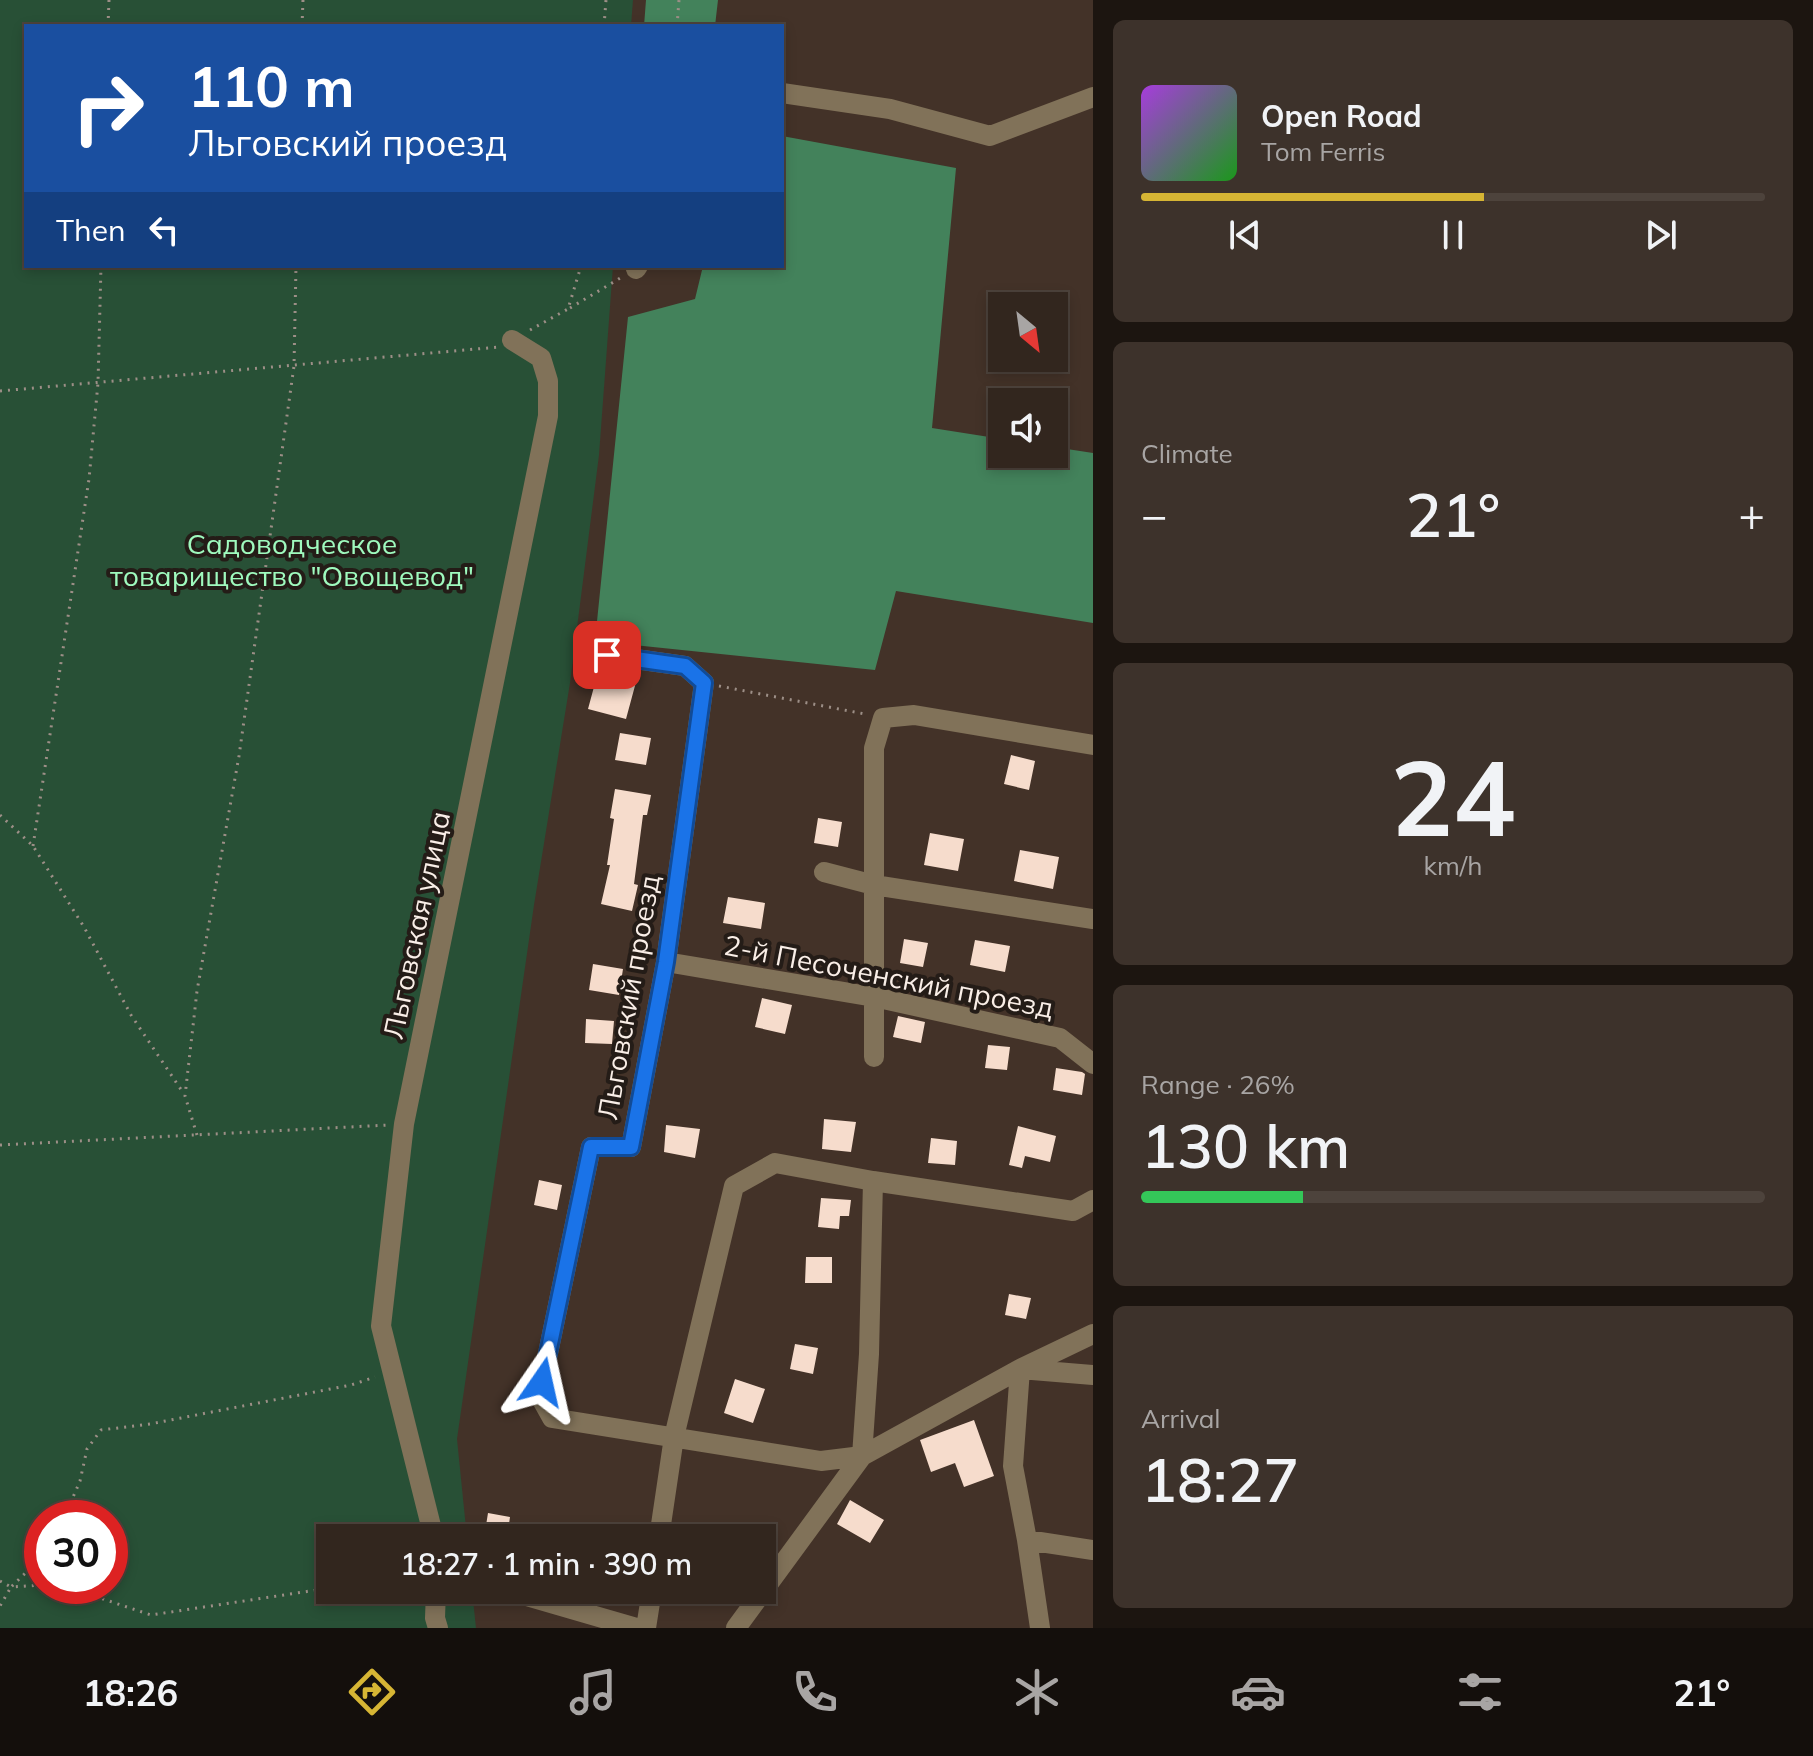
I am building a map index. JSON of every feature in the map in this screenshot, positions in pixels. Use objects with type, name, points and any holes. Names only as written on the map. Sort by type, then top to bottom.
[{"type":"street","points":[[784,93],[890,109],[990,136],[1093,97]]},
{"type":"street","name":"Льговская улица","points":[[430,1524],[381,1326],[404,1124],[548,416],[548,381],[541,358],[512,340]]},
{"type":"street","points":[[607,655],[685,666],[704,683]]},
{"type":"street","name":"Льговский проезд","points":[[674,1437],[552,1418],[542,1400],[542,1382],[591,1147],[631,1147],[666,962],[704,683]]},
{"type":"street","points":[[874,1057],[874,748],[883,718],[914,715],[1093,745]]},
{"type":"street","points":[[824,872],[874,885],[1093,919]]},
{"type":"street","name":"2-й Песоченский проезд","points":[[666,962],[874,997],[1060,1038],[1093,1064]]},
{"type":"street","points":[[661,1524],[674,1437],[734,1186],[775,1163],[1073,1211],[1093,1200]]},
{"type":"street","points":[[736,1628],[862,1456],[869,1354],[873,1181]]},
{"type":"street","points":[[674,1437],[821,1461],[862,1456],[1020,1369],[1093,1334]]},
{"type":"street","points":[[1020,1369],[1093,1375]]},
{"type":"street","points":[[1020,1369],[1013,1466],[1040,1628]]},
{"type":"street","points":[[1027,1540],[1093,1550]]},
{"type":"street","points":[[436,1604],[438,1628]]},
{"type":"street","points":[[554,1604],[637,1628]]},
{"type":"street","points":[[646,1628],[650,1604]]},
{"type":"path","points":[[108,24],[109,0]]},
{"type":"path","points":[[302,24],[303,0]]},
{"type":"path","points":[[604,24],[606,0]]},
{"type":"path","points":[[677,24],[679,0]]},
{"type":"path","points":[[33,846],[89,479],[98,383],[101,268]]},
{"type":"path","points":[[185,1096],[197,991],[239,756],[294,366],[296,268]]},
{"type":"path","points":[[568,309],[580,268]]},
{"type":"path","points":[[0,391],[500,347],[635,268]]},
{"type":"path","points":[[704,683],[883,718]]},
{"type":"path","points":[[0,815],[33,846],[84,927],[131,1015],[185,1096],[197,1135]]},
{"type":"path","points":[[0,1145],[404,1124]]},
{"type":"path","points":[[72,1500],[80,1481],[87,1449],[101,1430],[150,1424],[351,1385],[392,1372]]},
{"type":"path","points":[[0,1606],[11,1587],[24,1574]]},
{"type":"path","points":[[0,1581],[11,1587],[24,1586]]},
{"type":"path","points":[[118,1604],[151,1615],[316,1590]]},
{"type":"green space","name":"Садоводческое товарищество \"Овощевод\"","points":[[0,0],[633,0],[631,24],[24,24],[24,268],[613,268],[599,455],[570,683],[534,905],[457,1439],[466,1524],[316,1524],[316,1604],[473,1604],[476,1628],[0,1628]]},
{"type":"green space","points":[[646,0],[718,0],[715,24],[644,24]]},
{"type":"green space","points":[[784,136],[956,168],[932,428],[988,437],[988,468],[1068,468],[1068,449],[1093,453],[1093,623],[896,591],[875,670],[595,641],[628,317],[695,299],[703,268],[784,268]]},
{"type":"building","points":[[598,672],[636,682],[626,719],[588,709]]},
{"type":"building","points":[[620,733],[651,738],[646,765],[615,760]]},
{"type":"building","points":[[1011,755],[1035,761],[1029,790],[1004,784]]},
{"type":"building","points":[[615,789],[651,795],[647,815],[643,815],[634,884],[638,885],[632,911],[601,904],[610,865],[607,865],[614,819],[610,818]]},
{"type":"building","points":[[818,818],[842,822],[838,847],[814,843]]},
{"type":"building","points":[[930,833],[964,839],[958,871],[924,865]]},
{"type":"building","points":[[1020,850],[1059,857],[1053,889],[1014,881]]},
{"type":"building","points":[[728,897],[765,903],[761,929],[723,923]]},
{"type":"building","points":[[904,939],[928,943],[923,967],[900,963]]},
{"type":"building","points":[[975,940],[1010,946],[1005,972],[970,965]]},
{"type":"building","points":[[593,964],[623,969],[619,995],[589,990]]},
{"type":"building","points":[[762,998],[792,1005],[785,1034],[755,1027]]},
{"type":"building","points":[[898,1016],[925,1022],[921,1043],[893,1037]]},
{"type":"building","points":[[586,1019],[614,1021],[612,1044],[585,1043]]},
{"type":"building","points":[[988,1045],[1010,1047],[1007,1070],[985,1068]]},
{"type":"building","points":[[1056,1068],[1085,1074],[1082,1095],[1053,1090]]},
{"type":"building","points":[[824,1119],[856,1122],[851,1152],[822,1149]]},
{"type":"building","points":[[666,1125],[700,1129],[695,1158],[664,1152]]},
{"type":"building","points":[[1018,1126],[1056,1136],[1050,1162],[1025,1156],[1022,1168],[1009,1165]]},
{"type":"building","points":[[931,1138],[957,1141],[955,1165],[928,1163]]},
{"type":"building","points":[[539,1180],[562,1185],[557,1210],[534,1205]]},
{"type":"building","points":[[821,1198],[851,1200],[849,1216],[840,1216],[839,1229],[818,1227]]},
{"type":"building","points":[[806,1257],[832,1257],[832,1283],[805,1283]]},
{"type":"building","points":[[1009,1294],[1031,1298],[1026,1319],[1005,1315]]},
{"type":"building","points":[[795,1344],[818,1348],[813,1374],[790,1369]]},
{"type":"building","points":[[735,1379],[765,1389],[753,1423],[724,1413]]},
{"type":"building","points":[[974,1420],[994,1476],[964,1487],[955,1463],[931,1472],[920,1440]]},
{"type":"building","points":[[850,1500],[884,1520],[870,1543],[837,1524]]},
{"type":"building","points":[[488,1513],[510,1517],[509,1524],[486,1524]]},
{"type":"route","points":[[542,1382],[591,1147],[631,1147],[666,962],[704,683],[685,666],[607,655]]}]
